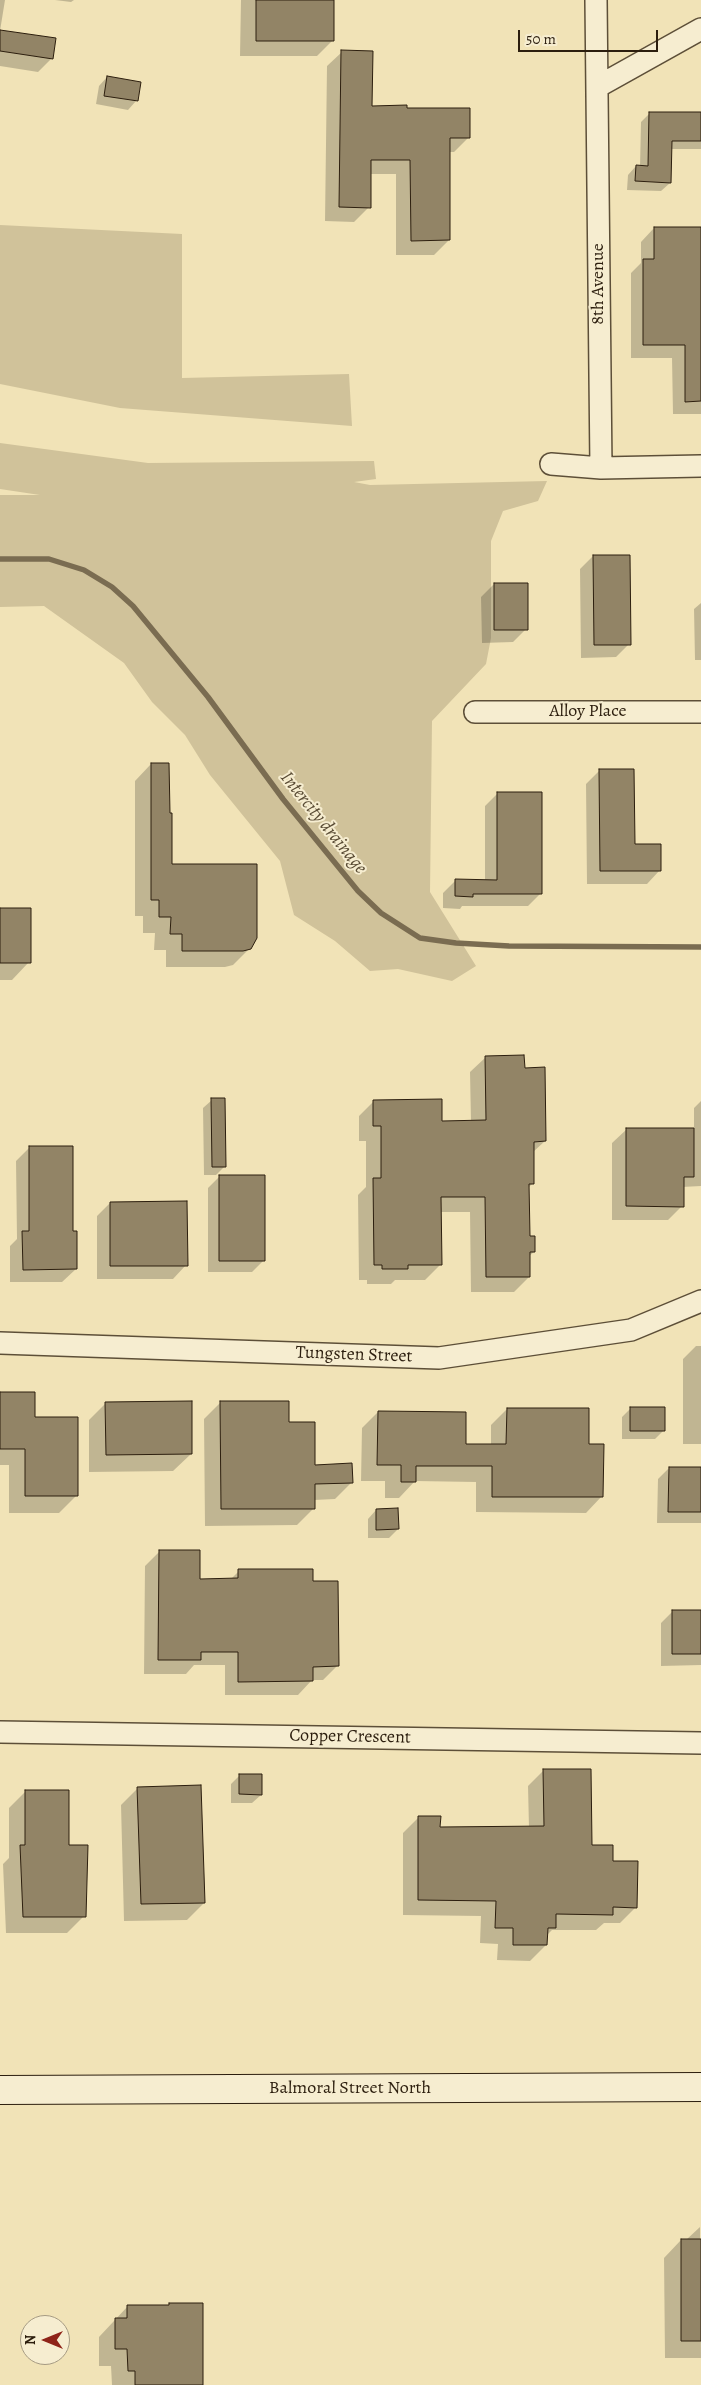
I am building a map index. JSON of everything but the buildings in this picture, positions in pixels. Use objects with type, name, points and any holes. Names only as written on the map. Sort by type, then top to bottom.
[{"type":"main road","name":"Balmoral Street North","points":[[0,2090],[701,2087]]},
{"type":"street","name":"8th Avenue","points":[[596,0],[600,468]]},
{"type":"street","points":[[597,87],[701,29]]},
{"type":"street","points":[[551,464],[600,468],[701,466]]},
{"type":"street","name":"Alloy Place","points":[[475,712],[701,712]]},
{"type":"street","name":"Tungsten Street","points":[[0,1343],[439,1358],[631,1330],[701,1300]]},
{"type":"street","name":"Copper Crescent","points":[[0,1732],[701,1743]]},
{"type":"shaded area","points":[[0,225],[182,234],[182,378],[349,374],[352,426],[120,408],[0,384]]},
{"type":"shaded area","points":[[0,443],[148,463],[374,461],[376,479],[354,482],[370,485],[547,481],[538,501],[503,511],[491,541],[491,638],[486,664],[432,721],[430,892],[476,966],[452,981],[398,969],[370,971],[335,941],[294,915],[280,861],[210,775],[185,735],[152,702],[124,663],[44,606],[0,607],[0,495],[40,495],[0,489]]},
{"type":"waterway","name":"Intercity drainage","points":[[0,559],[49,559],[84,570],[112,587],[133,606],[208,697],[283,799],[358,891],[381,913],[420,938],[456,943],[509,946],[701,947]]}]
